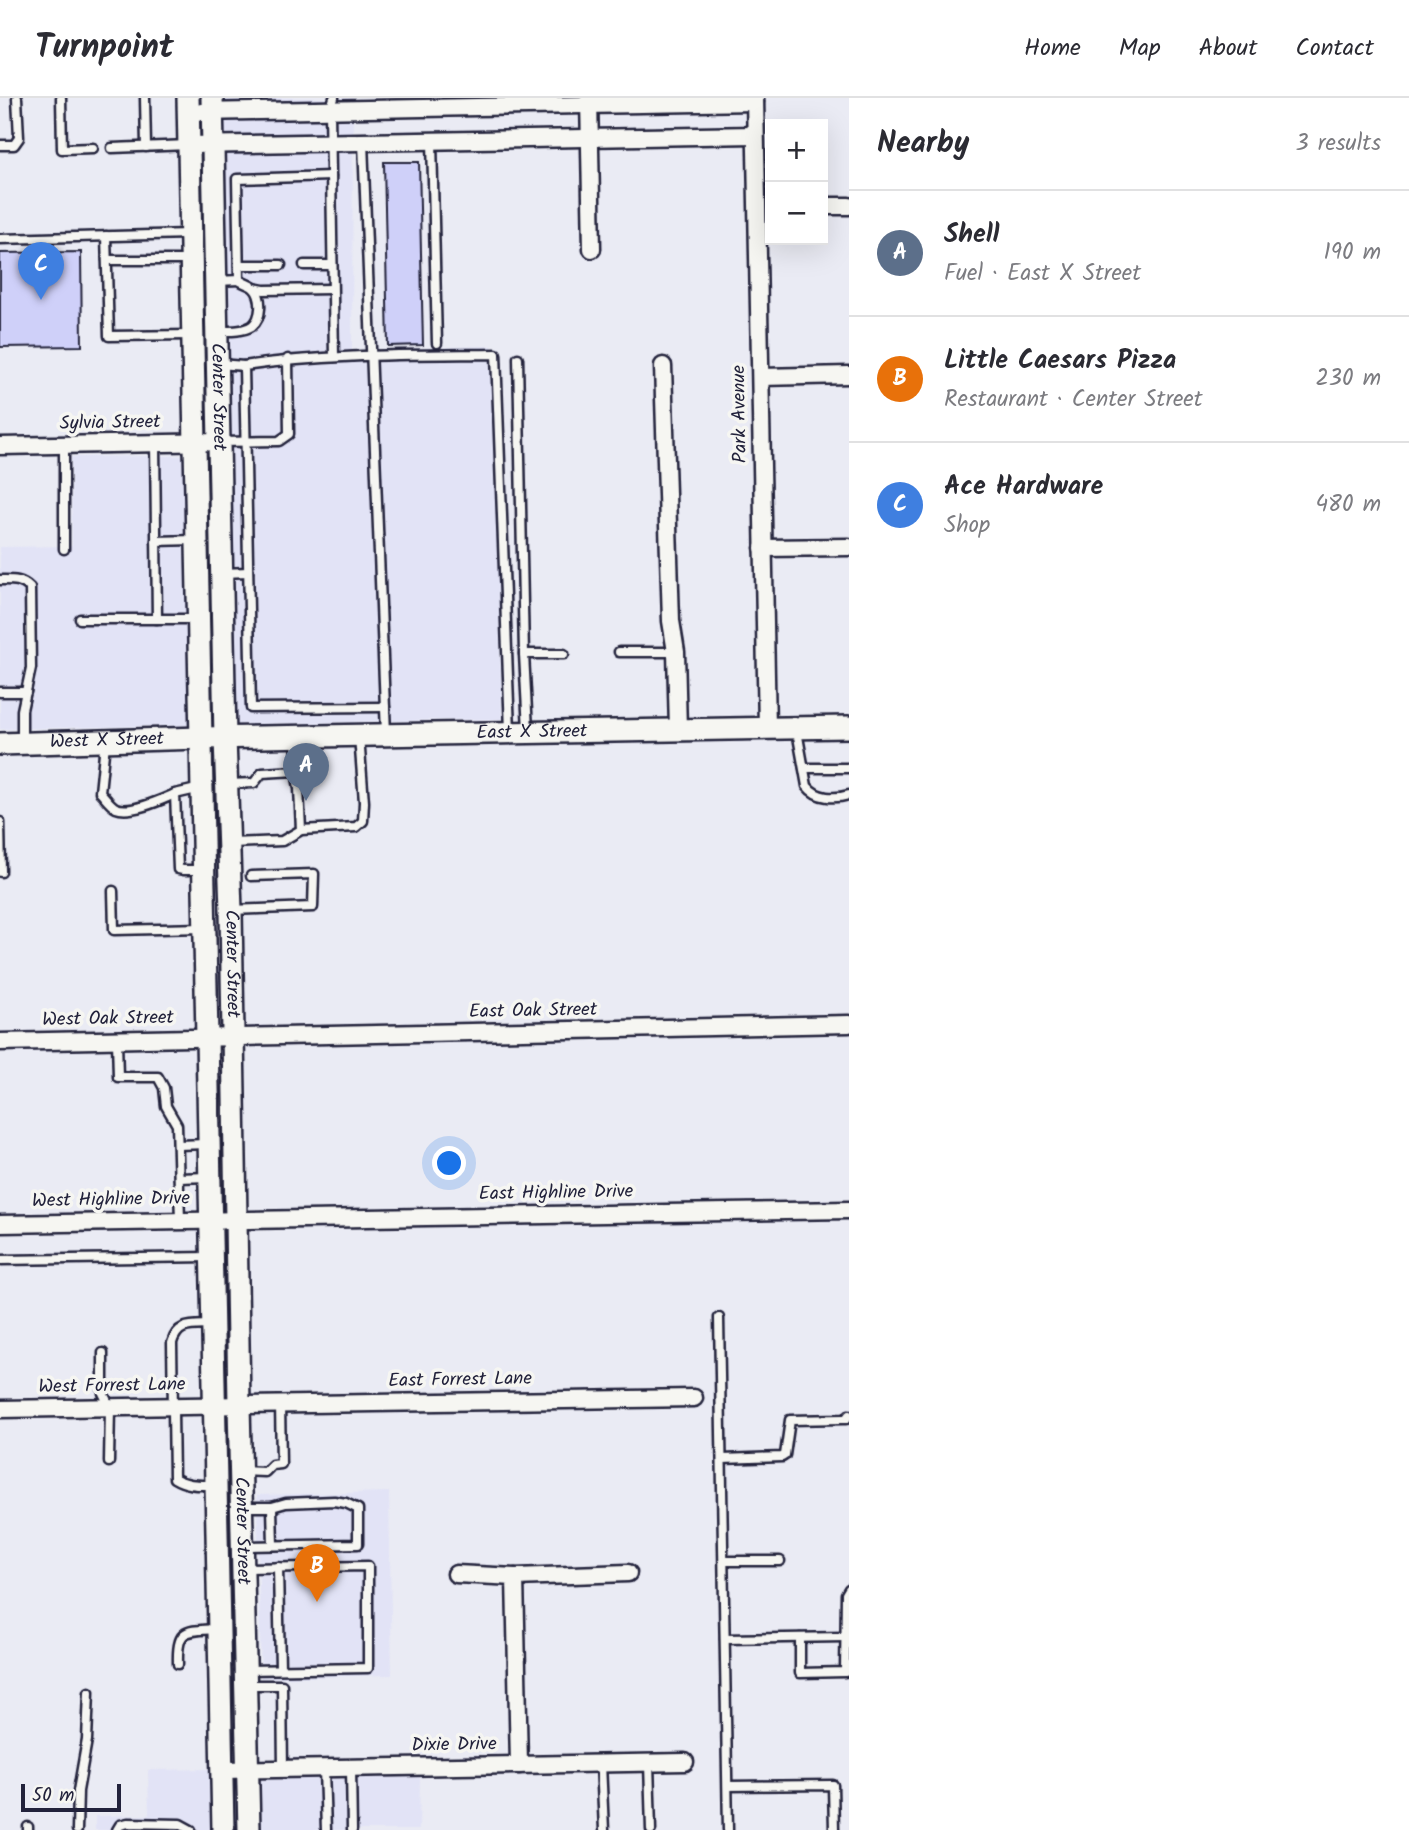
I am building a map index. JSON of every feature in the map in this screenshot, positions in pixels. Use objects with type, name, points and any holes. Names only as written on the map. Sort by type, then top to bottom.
[{"type":"main road","name":"Center Street","points":[[188,105],[199,619],[213,738],[227,784],[231,910],[209,1144],[209,1177],[223,1219],[211,1257],[212,1325],[240,1471],[249,1830]]},
{"type":"main road","name":"Center Street","points":[[213,105],[222,573],[213,738],[202,788],[204,928],[219,1038],[223,1219],[226,1405],[216,1485],[223,1830]]},
{"type":"main road","points":[[191,234],[216,235]]},
{"type":"main road","name":"East X Street","points":[[213,738],[849,727]]},
{"type":"main road","name":"West X Street","points":[[0,744],[213,738]]},
{"type":"main road","points":[[220,1629],[244,1629]]},
{"type":"street","points":[[188,105],[755,100]]},
{"type":"street","name":"Park Avenue","points":[[755,100],[755,135],[763,207],[761,377],[767,729]]},
{"type":"street","points":[[589,102],[592,249]]},
{"type":"street","points":[[188,145],[755,135]]},
{"type":"street","points":[[828,206],[849,206]]},
{"type":"street","points":[[663,366],[671,621],[676,652],[678,730]]},
{"type":"street","points":[[761,377],[849,375]]},
{"type":"street","name":"Sylvia Street","points":[[0,446],[220,442]]},
{"type":"street","points":[[763,548],[849,547]]},
{"type":"street","name":"East Oak Street","points":[[219,1038],[849,1024]]},
{"type":"street","name":"West Oak Street","points":[[0,1042],[219,1038]]},
{"type":"street","name":"East Highline Drive","points":[[223,1219],[849,1210]]},
{"type":"street","name":"West Highline Drive","points":[[0,1224],[223,1219]]},
{"type":"street","name":"East Forrest Lane","points":[[226,1405],[694,1398]]},
{"type":"street","name":"West Forrest Lane","points":[[0,1409],[226,1405]]},
{"type":"street","points":[[456,1574],[515,1577],[628,1573]]},
{"type":"street","points":[[515,1577],[519,1765]]},
{"type":"street","name":"Dixie Drive","points":[[223,1770],[685,1762]]},
{"type":"lane","points":[[0,145],[14,145],[19,138],[18,98]]},
{"type":"lane","points":[[61,98],[62,149],[93,148]]},
{"type":"lane","points":[[145,98],[146,147]]},
{"type":"lane","points":[[332,104],[330,143],[334,357]]},
{"type":"lane","points":[[432,141],[437,343]]},
{"type":"lane","points":[[363,142],[386,735]]},
{"type":"lane","points":[[111,148],[188,145]]},
{"type":"lane","points":[[239,281],[237,179],[331,176]]},
{"type":"lane","points":[[215,207],[238,207]]},
{"type":"lane","points":[[0,239],[191,234]]},
{"type":"lane","points":[[106,236],[109,336],[193,335]]},
{"type":"lane","points":[[107,260],[191,260]]},
{"type":"lane","points":[[239,265],[281,265]]},
{"type":"lane","points":[[304,265],[332,265]]},
{"type":"lane","points":[[217,281],[239,281],[264,290],[332,289]]},
{"type":"lane","points":[[218,331],[242,330],[251,327],[258,320],[260,306],[254,288]]},
{"type":"lane","points":[[219,364],[244,366],[288,359],[496,354],[519,733]]},
{"type":"lane","points":[[518,358],[524,654],[519,733]]},
{"type":"lane","points":[[220,442],[279,441],[289,433],[288,359]]},
{"type":"lane","points":[[244,366],[251,708],[385,707]]},
{"type":"lane","points":[[155,443],[157,619]]},
{"type":"lane","points":[[64,444],[64,549]]},
{"type":"lane","points":[[156,541],[197,540]]},
{"type":"lane","points":[[222,573],[248,572]]},
{"type":"lane","points":[[0,580],[18,580],[30,588],[31,668],[22,710],[22,743]]},
{"type":"lane","points":[[80,619],[199,619]]},
{"type":"lane","points":[[619,652],[676,652]]},
{"type":"lane","points":[[524,654],[564,654]]},
{"type":"lane","points":[[0,692],[26,692]]},
{"type":"lane","points":[[796,728],[807,786],[812,793],[827,798],[849,795]]},
{"type":"lane","points":[[229,843],[282,841],[301,830],[356,827],[363,821],[364,802],[359,736]]},
{"type":"lane","points":[[297,737],[296,771],[301,830]]},
{"type":"lane","points":[[105,741],[100,792],[114,807],[125,810],[202,788]]},
{"type":"lane","points":[[804,768],[849,768]]},
{"type":"lane","points":[[227,784],[254,783],[262,773],[296,771]]},
{"type":"lane","points":[[175,794],[178,869],[203,870]]},
{"type":"lane","points":[[0,822],[1,872]]},
{"type":"lane","points":[[231,910],[313,907],[314,874],[251,876]]},
{"type":"lane","points":[[113,891],[114,930],[204,928]]},
{"type":"lane","points":[[117,1040],[118,1077],[158,1077],[164,1088],[166,1107],[177,1125],[180,1220]]},
{"type":"lane","points":[[178,1145],[209,1144]]},
{"type":"lane","points":[[179,1178],[209,1177]]},
{"type":"lane","points":[[0,1260],[211,1257]]},
{"type":"lane","points":[[719,1318],[728,1830]]},
{"type":"lane","points":[[212,1325],[182,1327],[177,1331],[172,1343],[174,1478],[192,1486],[216,1485]]},
{"type":"lane","points":[[103,1353],[103,1393],[110,1407],[109,1462]]},
{"type":"lane","points":[[240,1471],[265,1472],[272,1465],[281,1464],[280,1404]]},
{"type":"lane","points":[[722,1459],[782,1457],[785,1455],[790,1420],[846,1419],[849,1416]]},
{"type":"lane","points":[[241,1507],[334,1501],[358,1509],[358,1545],[242,1546]]},
{"type":"lane","points":[[272,1507],[272,1545]]},
{"type":"lane","points":[[724,1561],[780,1561]]},
{"type":"lane","points":[[243,1568],[368,1566],[368,1668],[280,1669],[245,1677]]},
{"type":"lane","points":[[278,1567],[280,1669]]},
{"type":"lane","points":[[800,1638],[800,1673],[845,1672],[845,1594],[849,1588]]},
{"type":"lane","points":[[178,1664],[178,1643],[181,1636],[191,1631],[220,1629]]},
{"type":"lane","points":[[725,1639],[845,1637]]},
{"type":"lane","points":[[245,1677],[282,1685],[283,1770]]},
{"type":"lane","points":[[77,1830],[78,1791],[87,1740],[89,1692]]},
{"type":"lane","points":[[649,1763],[651,1830]]},
{"type":"lane","points":[[601,1764],[604,1830]]},
{"type":"lane","points":[[351,1768],[352,1830]]},
{"type":"lane","points":[[324,1769],[326,1830]]},
{"type":"lane","points":[[727,1786],[833,1785],[834,1830]]},
{"type":"lane","points":[[117,1830],[120,1825],[128,1823],[180,1824],[191,1830]]},
{"type":"shaded area","points":[[223,98],[353,98],[352,350],[492,346],[502,719],[0,729],[0,547],[72,546],[71,457],[231,455]]},
{"type":"shaded area","points":[[389,1492],[392,1675],[261,1678],[257,1495]]},
{"type":"shaded area","points":[[215,1769],[214,1778],[420,1777],[419,1830],[95,1830],[95,1816],[149,1815],[148,1770]]},
{"type":"building","points":[[384,162],[419,162],[423,345],[388,346]]},
{"type":"building","points":[[81,252],[82,346],[0,347],[0,253]]},
{"type":"place","name":"Ace Hardware","points":[[41,300]]},
{"type":"place","name":"Shell","points":[[306,801]]},
{"type":"place","name":"Little Caesars Pizza","points":[[317,1602]]}]
